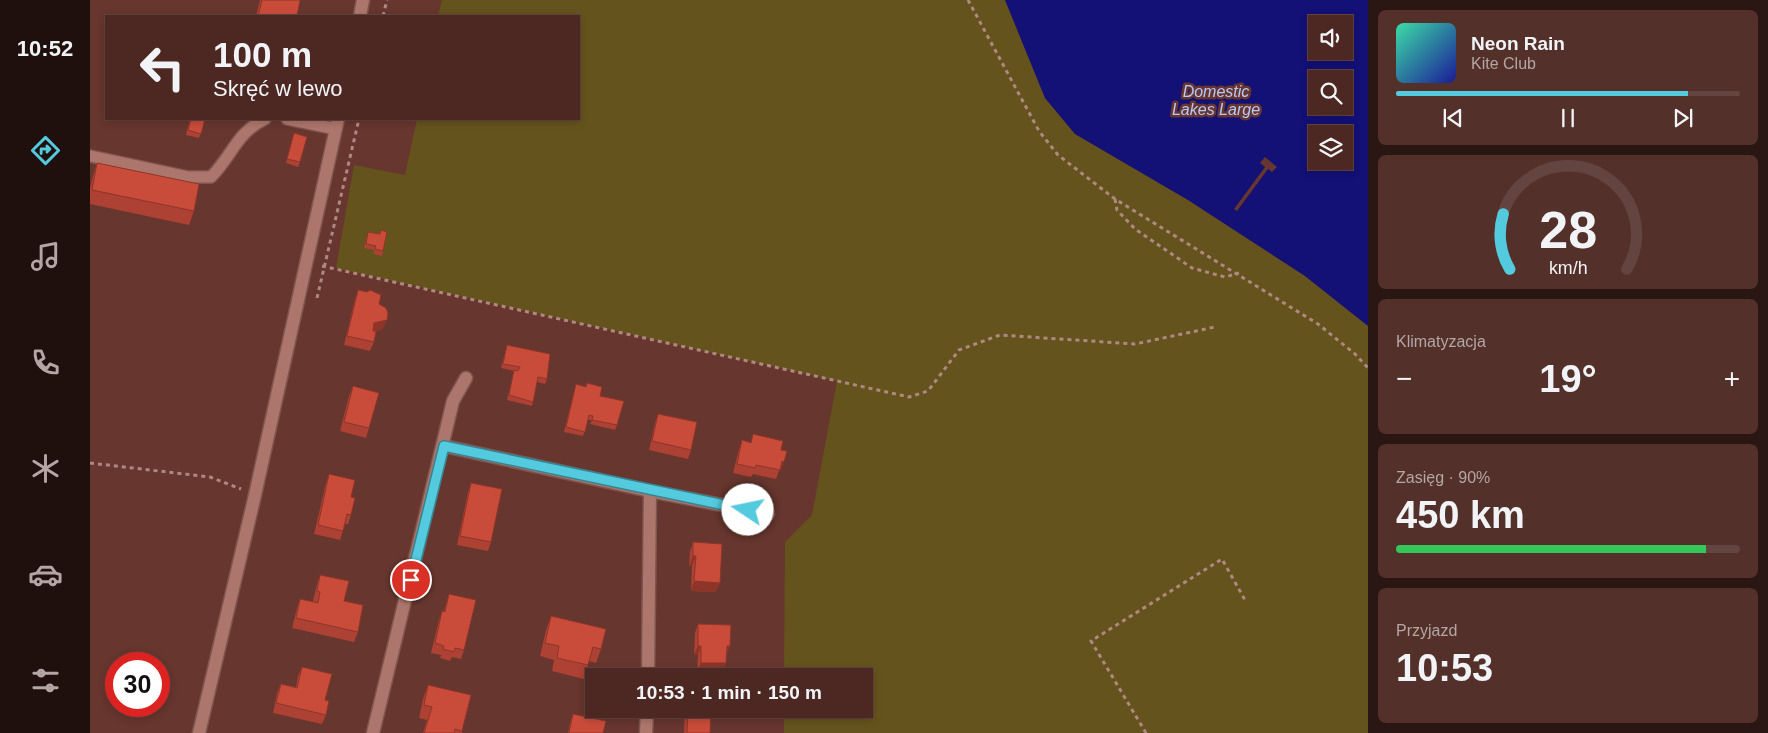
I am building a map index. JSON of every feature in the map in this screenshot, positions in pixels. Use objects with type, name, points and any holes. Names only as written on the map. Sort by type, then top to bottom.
[{"type":"street","points":[[360,15],[363,0]]},
{"type":"street","points":[[199,733],[255,495],[337,124]]},
{"type":"street","points":[[373,733],[444,446],[453,401],[466,378]]},
{"type":"street","points":[[444,446],[650,491],[768,514]]},
{"type":"street","points":[[648,668],[650,491]]},
{"type":"street","points":[[646,733],[647,718]]},
{"type":"lane","points":[[90,156],[188,177],[211,177],[224,164],[239,137],[264,120]]},
{"type":"lane","points":[[297,120],[337,124]]},
{"type":"path","points":[[384,15],[387,0]]},
{"type":"path","points":[[968,0],[1039,132],[1058,155],[1115,199],[1239,273],[1318,324],[1355,354],[1368,368]]},
{"type":"path","points":[[347,167],[359,120]]},
{"type":"path","points":[[1115,199],[1118,210],[1135,229],[1192,268],[1225,278],[1239,273]]},
{"type":"path","points":[[306,262],[909,398],[928,391],[959,350],[1000,335],[1136,344],[1215,327]]},
{"type":"path","points":[[90,463],[210,476],[255,495]]},
{"type":"path","points":[[1146,733],[1091,641],[1222,559],[1245,600]]},
{"type":"shaded area","points":[[442,0],[1005,0],[1045,98],[1075,134],[1188,200],[1305,276],[1368,326],[1368,733],[784,733],[784,718],[873,718],[873,668],[784,668],[785,542],[812,515],[837,381],[336,268],[354,165],[405,175],[417,120],[580,120],[580,15],[438,15]]},
{"type":"water","name":"Domestic Lakes Large","points":[[1005,0],[1368,0],[1368,326],[1305,276],[1188,200],[1075,134],[1045,98]]},
{"type":"pier","points":[[1265,157],[1277,167],[1272,172],[1268,169],[1237,211],[1234,209],[1265,167],[1260,163]]},
{"type":"building","points":[[262,0],[300,0],[297,15],[258,15]]},
{"type":"building","points":[[191,120],[205,120],[201,134],[188,130]]},
{"type":"building","points":[[294,133],[307,137],[300,162],[287,159]]},
{"type":"building","points":[[97,163],[199,184],[194,211],[92,190]]},
{"type":"building","points":[[381,230],[387,232],[383,251],[375,249],[376,246],[366,244],[368,232],[380,234]]},
{"type":"building","points":[[358,290],[367,292],[370,290],[381,295],[379,304],[386,308],[388,313],[387,320],[374,323],[373,331],[376,331],[374,342],[347,336]]},
{"type":"building","points":[[507,345],[550,354],[547,379],[538,377],[533,402],[509,395],[514,370],[518,371],[520,367],[503,364]]},
{"type":"building","points":[[587,383],[602,387],[600,396],[624,401],[617,425],[592,420],[593,416],[589,415],[585,432],[566,427],[576,384],[586,387]]},
{"type":"building","points":[[353,386],[379,393],[369,428],[344,422]]},
{"type":"building","points":[[658,414],[697,422],[691,450],[652,441]]},
{"type":"building","points":[[753,434],[783,441],[781,450],[787,451],[780,470],[756,465],[755,468],[737,464],[742,440],[751,443]]},
{"type":"building","points":[[329,474],[355,480],[351,497],[355,498],[351,515],[347,514],[343,531],[318,525]]},
{"type":"building","points":[[471,483],[502,489],[491,542],[460,536]]},
{"type":"building","points":[[693,542],[722,544],[720,583],[694,581],[696,556],[693,556]]},
{"type":"building","points":[[320,575],[349,581],[344,601],[363,605],[358,632],[296,618],[300,599],[318,603],[320,592],[317,591]]},
{"type":"building","points":[[449,594],[476,600],[464,650],[455,648],[454,652],[443,649],[444,646],[435,643],[442,611],[445,612]]},
{"type":"building","points":[[551,616],[606,629],[601,649],[593,647],[588,665],[557,658],[559,646],[545,643]]},
{"type":"building","points":[[698,624],[731,625],[730,646],[727,646],[726,663],[701,663],[701,646],[698,646]]},
{"type":"building","points":[[302,667],[332,674],[325,700],[329,701],[326,715],[276,703],[281,684],[297,688]]},
{"type":"building","points":[[428,685],[471,695],[462,731],[455,729],[454,733],[424,733],[432,707],[424,705]]},
{"type":"building","points":[[573,714],[606,721],[603,733],[569,733]]},
{"type":"building","points":[[688,718],[711,718],[710,733],[687,733]]},
{"type":"route","points":[[411,580],[444,446],[650,491],[748,510]]}]
